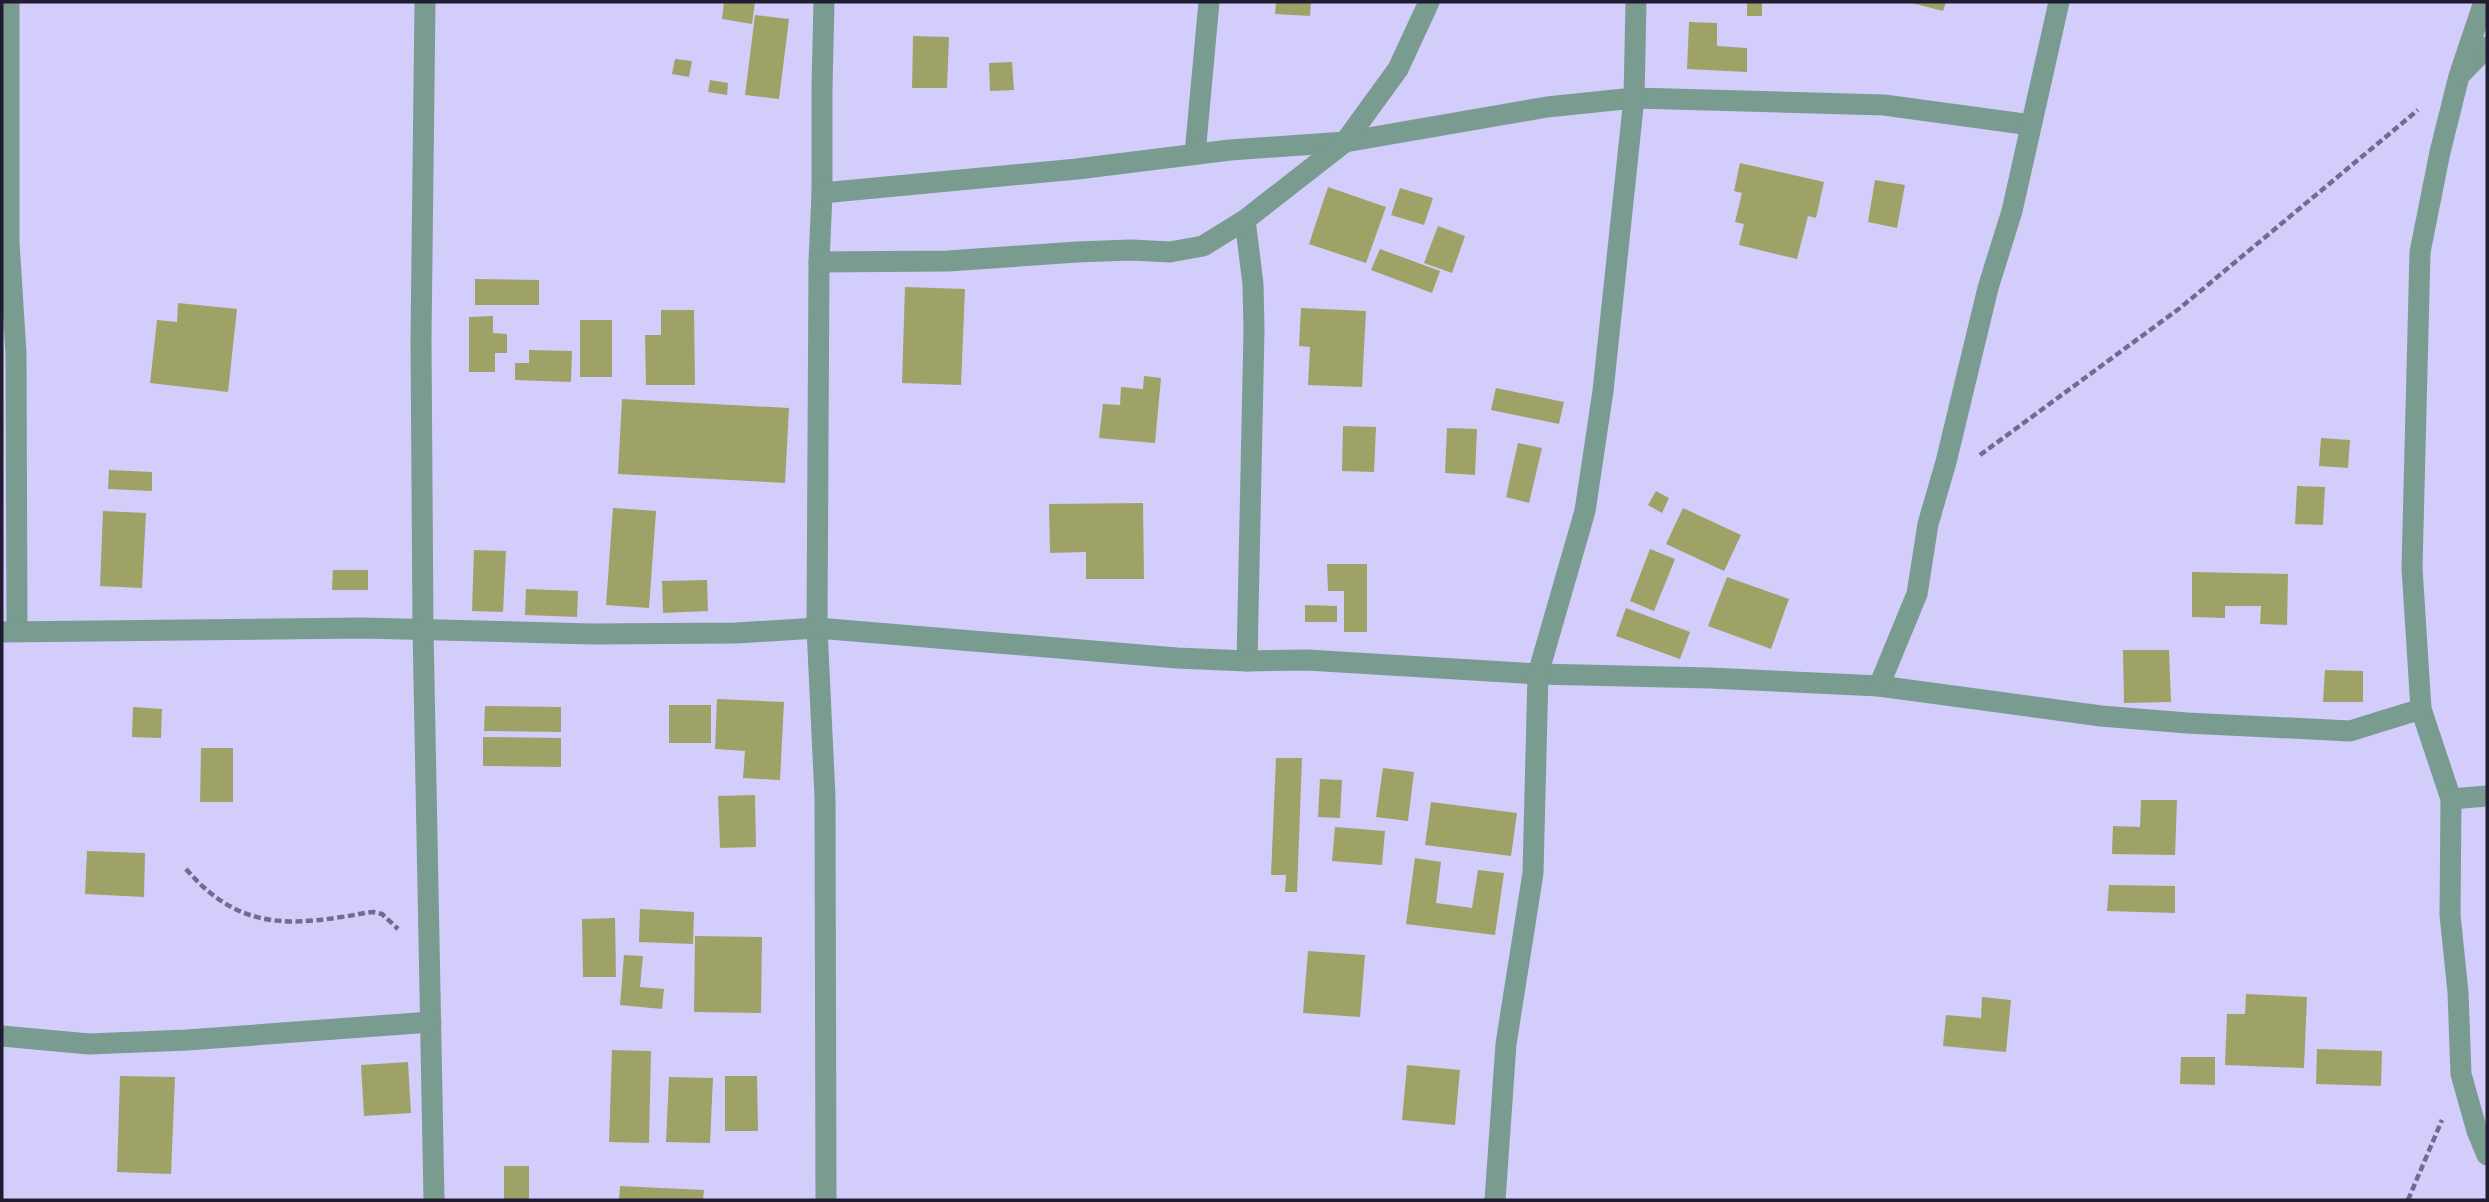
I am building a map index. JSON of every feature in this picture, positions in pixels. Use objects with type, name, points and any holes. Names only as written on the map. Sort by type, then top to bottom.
[{"type":"street","points":[[9,2],[9,631],[423,628],[483,632],[736,634],[817,628],[1247,662],[1307,660],[1538,674],[1879,686],[2101,716],[2187,723],[2350,731],[2421,709]]},
{"type":"street","points":[[425,2],[421,341],[423,628],[434,1200]]},
{"type":"street","points":[[824,2],[817,628],[825,797],[826,1200]]},
{"type":"street","points":[[1195,154],[1209,2]]},
{"type":"street","points":[[819,262],[948,261],[1131,250],[1170,252],[1203,246],[1245,220],[1345,142],[1398,69],[1429,2]]},
{"type":"street","points":[[1495,1200],[1506,1044],[1533,873],[1538,674],[1585,511],[1603,391],[1634,98],[1636,2]]},
{"type":"street","points":[[1879,686],[1917,594],[1928,524],[1973,357],[1988,289],[2012,211],[2059,2]]},
{"type":"street","points":[[2484,2],[2459,76],[2440,152],[2420,252],[2412,568],[2421,709],[2451,799],[2450,915],[2458,992],[2461,1074],[2477,1131],[2487,1155]]},
{"type":"street","points":[[2459,76],[2487,47]]},
{"type":"street","points":[[822,193],[1063,170],[1195,154],[1345,142],[1547,107],[1634,98],[1884,105],[2031,125]]},
{"type":"street","points":[[1245,220],[1254,330],[1247,662]]},
{"type":"street","points":[[2451,799],[2487,796]]},
{"type":"street","points":[[2,1036],[103,1043],[187,1040],[431,1022]]},
{"type":"path","points":[[1940,484],[2180,308],[2459,76]]},
{"type":"path","points":[[186,869],[210,894],[239,913],[285,922],[373,912],[391,919],[400,930]]},
{"type":"path","points":[[2408,1200],[2461,1074]]},
{"type":"building","points":[[724,2],[755,2],[752,24],[722,19]]},
{"type":"building","points":[[1276,2],[1311,2],[1310,16],[1275,14]]},
{"type":"building","points":[[1747,2],[1762,2],[1762,16],[1747,16]]},
{"type":"building","points":[[1908,2],[1946,2],[1943,11]]},
{"type":"building","points":[[755,15],[789,19],[779,99],[745,95]]},
{"type":"building","points":[[1689,22],[1717,23],[1717,46],[1747,48],[1747,72],[1687,69]]},
{"type":"building","points":[[913,36],[949,37],[947,88],[912,88]]},
{"type":"building","points":[[675,59],[692,61],[689,77],[672,74]]},
{"type":"building","points":[[1012,62],[1014,90],[990,91],[989,63]]},
{"type":"building","points":[[710,80],[728,83],[727,95],[708,92]]},
{"type":"building","points":[[1740,163],[1824,182],[1816,218],[1808,216],[1797,259],[1739,245],[1744,224],[1735,222],[1742,193],[1734,191]]},
{"type":"building","points":[[1875,180],[1905,185],[1897,228],[1868,222]]},
{"type":"building","points":[[1328,187],[1386,207],[1366,263],[1309,244]]},
{"type":"building","points":[[1400,188],[1433,198],[1424,225],[1391,215]]},
{"type":"building","points":[[1438,226],[1465,236],[1452,273],[1424,263]]},
{"type":"building","points":[[1380,249],[1440,271],[1432,293],[1371,270]]},
{"type":"building","points":[[475,279],[539,280],[539,305],[475,305]]},
{"type":"building","points":[[905,287],[965,289],[961,385],[902,383]]},
{"type":"building","points":[[178,303],[237,309],[228,392],[150,383],[157,320],[177,322]]},
{"type":"building","points":[[1301,308],[1366,311],[1362,387],[1308,385],[1310,347],[1299,346]]},
{"type":"building","points":[[661,310],[694,310],[695,385],[646,385],[645,335],[661,335]]},
{"type":"building","points":[[493,316],[493,333],[507,334],[507,353],[495,353],[495,372],[469,372],[469,317]]},
{"type":"building","points":[[580,320],[612,320],[612,377],[580,377]]},
{"type":"building","points":[[529,350],[572,351],[571,382],[515,380],[515,363],[529,363]]},
{"type":"building","points":[[1144,376],[1161,378],[1155,443],[1099,438],[1103,404],[1120,405],[1121,387],[1143,389]]},
{"type":"building","points":[[1496,388],[1564,402],[1559,424],[1491,410]]},
{"type":"building","points":[[622,399],[789,408],[785,483],[618,474]]},
{"type":"building","points":[[1343,426],[1376,427],[1374,472],[1342,471]]},
{"type":"building","points":[[1447,428],[1477,429],[1475,475],[1445,473]]},
{"type":"building","points":[[2321,438],[2350,440],[2348,468],[2319,466]]},
{"type":"building","points":[[1518,443],[1542,448],[1529,503],[1506,497]]},
{"type":"building","points":[[109,470],[152,472],[152,491],[108,489]]},
{"type":"building","points":[[2297,486],[2325,487],[2323,525],[2295,524]]},
{"type":"building","points":[[1656,491],[1669,498],[1662,513],[1648,505]]},
{"type":"building","points":[[1143,503],[1144,579],[1086,579],[1086,552],[1050,553],[1049,504]]},
{"type":"building","points":[[613,508],[656,511],[649,608],[606,605]]},
{"type":"building","points":[[1683,508],[1741,535],[1724,571],[1666,544]]},
{"type":"building","points":[[103,511],[146,513],[142,588],[100,586]]},
{"type":"building","points":[[1650,549],[1675,559],[1654,611],[1630,601]]},
{"type":"building","points":[[474,550],[506,551],[503,612],[472,611]]},
{"type":"building","points":[[1327,564],[1367,564],[1367,632],[1344,632],[1344,591],[1328,591]]},
{"type":"building","points":[[333,570],[368,570],[368,590],[332,590]]},
{"type":"building","points":[[2192,572],[2288,574],[2287,625],[2260,624],[2261,606],[2225,606],[2225,618],[2192,617]]},
{"type":"building","points":[[1727,577],[1789,599],[1771,649],[1708,626]]},
{"type":"building","points":[[707,580],[708,611],[663,613],[662,581]]},
{"type":"building","points":[[526,589],[578,591],[577,617],[525,615]]},
{"type":"building","points":[[1305,605],[1337,606],[1337,622],[1305,622]]},
{"type":"building","points":[[1626,608],[1690,632],[1680,659],[1616,636]]},
{"type":"building","points":[[2123,650],[2169,650],[2171,702],[2124,703]]},
{"type":"building","points":[[2325,670],[2363,671],[2363,702],[2323,702]]},
{"type":"building","points":[[717,699],[784,702],[780,780],[743,778],[745,751],[715,749]]},
{"type":"building","points":[[669,705],[711,705],[711,743],[669,743]]},
{"type":"building","points":[[485,706],[561,707],[561,732],[484,731]]},
{"type":"building","points":[[133,707],[162,709],[161,738],[132,737]]},
{"type":"building","points":[[483,737],[561,738],[561,767],[483,766]]},
{"type":"building","points":[[201,748],[233,748],[233,802],[200,802]]},
{"type":"building","points":[[1276,758],[1302,758],[1297,892],[1285,892],[1286,875],[1271,875]]},
{"type":"building","points":[[1383,768],[1414,772],[1408,821],[1376,817]]},
{"type":"building","points":[[1320,779],[1342,780],[1340,818],[1318,817]]},
{"type":"building","points":[[755,795],[756,847],[720,848],[718,796]]},
{"type":"building","points":[[2141,800],[2177,800],[2175,855],[2112,854],[2113,826],[2140,827]]},
{"type":"building","points":[[1431,802],[1517,813],[1511,856],[1425,845]]},
{"type":"building","points":[[1335,827],[1385,831],[1382,865],[1332,861]]},
{"type":"building","points":[[87,851],[145,853],[144,897],[85,894]]},
{"type":"building","points":[[1415,858],[1441,862],[1436,903],[1472,908],[1478,870],[1504,873],[1495,935],[1406,924]]},
{"type":"building","points":[[2109,885],[2175,886],[2175,913],[2107,911]]},
{"type":"building","points":[[640,909],[694,912],[693,944],[639,942]]},
{"type":"building","points":[[615,918],[616,977],[583,977],[582,919]]},
{"type":"building","points":[[695,936],[762,937],[761,1013],[694,1012]]},
{"type":"building","points":[[1308,951],[1365,955],[1360,1017],[1303,1013]]},
{"type":"building","points":[[624,955],[643,956],[640,987],[664,989],[662,1009],[620,1005]]},
{"type":"building","points":[[2246,994],[2307,997],[2304,1068],[2225,1065],[2227,1014],[2245,1014]]},
{"type":"building","points":[[1982,997],[2011,1000],[2006,1052],[1943,1046],[1946,1015],[1981,1018]]},
{"type":"building","points":[[2317,1049],[2382,1051],[2381,1086],[2316,1084]]},
{"type":"building","points":[[612,1050],[651,1051],[649,1143],[609,1142]]},
{"type":"building","points":[[2181,1057],[2215,1057],[2215,1085],[2180,1084]]},
{"type":"building","points":[[408,1062],[411,1113],[364,1116],[361,1065]]},
{"type":"building","points":[[1407,1065],[1460,1070],[1455,1125],[1402,1120]]},
{"type":"building","points":[[120,1076],[175,1077],[171,1174],[117,1172]]},
{"type":"building","points":[[725,1076],[757,1076],[758,1131],[725,1131]]},
{"type":"building","points":[[669,1077],[713,1078],[710,1143],[666,1142]]},
{"type":"building","points":[[504,1166],[529,1166],[529,1200],[504,1200]]},
{"type":"building","points":[[620,1186],[704,1190],[703,1200],[619,1200]]}]
